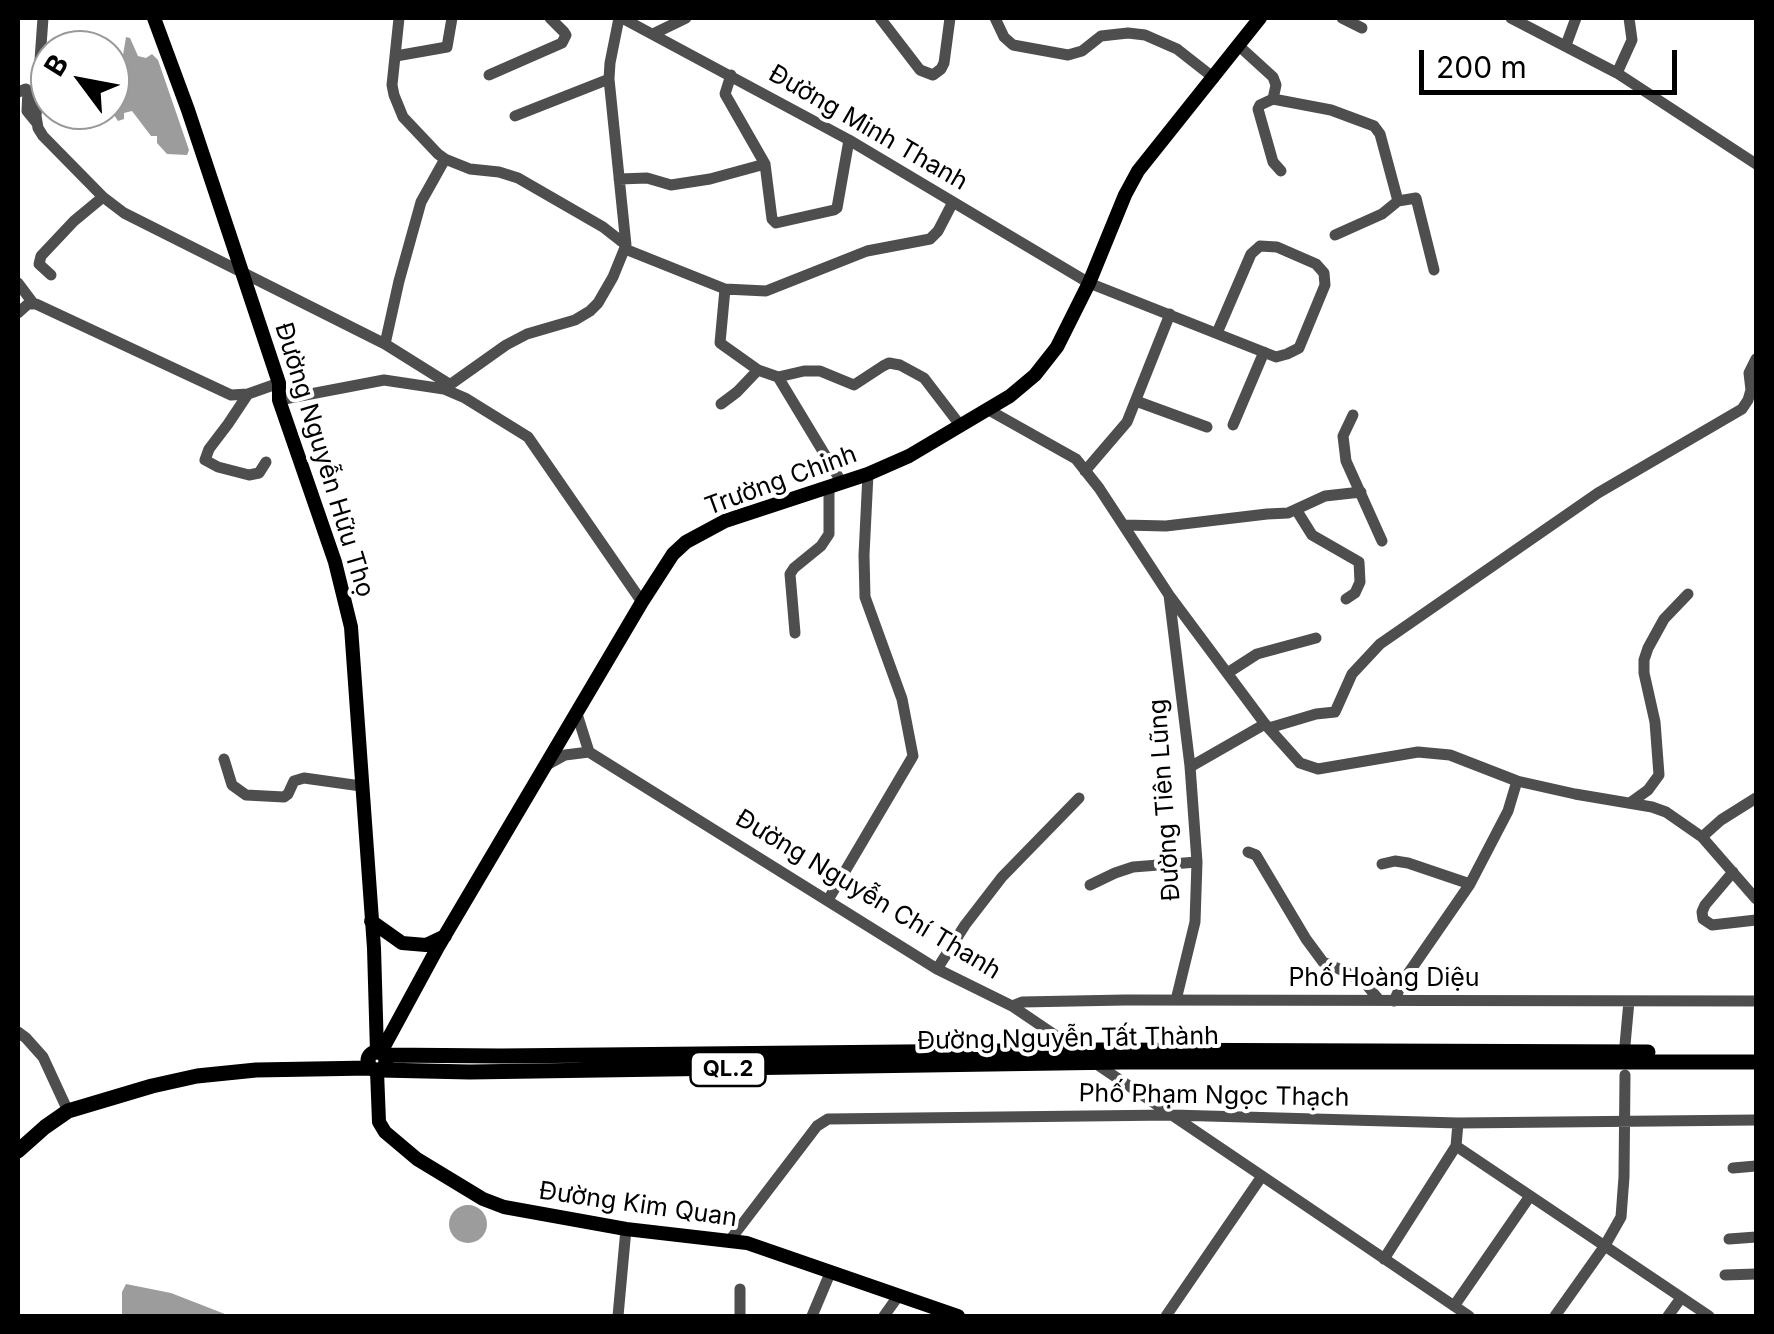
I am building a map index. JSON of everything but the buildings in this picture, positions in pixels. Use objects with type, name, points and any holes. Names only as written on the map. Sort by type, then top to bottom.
[{"type":"highway","name":"Đường Nguyễn Tất Thành","points":[[378,1061],[501,1056],[1059,1050],[1756,1052]]},
{"type":"highway","name":"Đường Nguyễn Tất Thành","points":[[378,1061],[470,1072],[1122,1062],[1756,1062]]},
{"type":"highway","name":"QL.2","points":[[18,1151],[68,1112],[152,1086],[196,1076],[378,1061]]},
{"type":"main road","name":"Đường Nguyễn Hữu Thọ","points":[[154,18],[278,384],[278,400],[335,562],[351,627],[378,1061]]},
{"type":"main road","name":"Trường Chinh","points":[[378,1061],[545,766],[674,554],[686,542],[725,521],[868,474],[909,456],[1010,396],[1036,375],[1057,347],[1138,171],[1260,18]]},
{"type":"main road","points":[[372,921],[402,943],[426,945],[446,936]]},
{"type":"main road","name":"Đường Kim Quan","points":[[378,1061],[377,1103],[382,1128],[447,1178],[504,1207],[766,1248],[958,1316]]},
{"type":"street","points":[[400,18],[392,85],[403,117],[445,159],[470,169],[518,178],[604,227],[626,247],[725,290],[773,290],[867,252],[930,239],[953,202]]},
{"type":"street","points":[[396,56],[444,49],[449,42],[452,18]]},
{"type":"street","points":[[489,75],[562,42],[566,36],[550,18]]},
{"type":"street","points":[[278,400],[384,380],[447,386],[517,339],[575,320],[598,303],[626,247],[609,80],[620,18]]},
{"type":"street","name":"Đường Minh Thanh","points":[[620,18],[649,28],[849,140],[1089,282],[1217,333]]},
{"type":"street","points":[[649,28],[686,18]]},
{"type":"street","points":[[880,18],[920,70],[932,75],[944,63],[950,18]]},
{"type":"street","points":[[994,18],[1010,43],[1068,55],[1082,51],[1102,36],[1145,35],[1177,48],[1214,78]]},
{"type":"street","points":[[1342,18],[1362,28]]},
{"type":"street","points":[[1510,18],[1617,73],[1756,164]]},
{"type":"street","points":[[1566,45],[1576,18]]},
{"type":"street","points":[[1617,73],[1632,40],[1629,18]]},
{"type":"street","points":[[1238,46],[1274,77],[1272,100]]},
{"type":"street","points":[[731,76],[725,94],[765,164],[774,222],[834,210],[839,203],[849,140]]},
{"type":"street","points":[[516,116],[609,80]]},
{"type":"street","points":[[18,92],[28,91],[30,115]]},
{"type":"street","points":[[1281,171],[1273,162],[1258,109],[1272,100],[1331,110],[1374,126],[1380,134],[1398,201]]},
{"type":"street","points":[[40,130],[103,197],[124,213],[385,344],[528,436],[642,602]]},
{"type":"street","points":[[385,344],[398,281],[422,202],[445,159]]},
{"type":"street","points":[[619,179],[646,178],[672,185],[710,180],[765,164]]},
{"type":"street","points":[[50,275],[39,264],[41,256],[103,197]]},
{"type":"street","points":[[1335,235],[1382,214],[1398,201],[1417,198],[1434,270]]},
{"type":"street","points":[[1271,245],[1316,264],[1324,273],[1326,281],[1298,348],[1280,356],[1217,333],[1257,248],[1271,245]]},
{"type":"street","points":[[18,283],[32,303],[231,395],[278,384]]},
{"type":"street","points":[[725,290],[720,343],[758,370],[778,376],[820,371],[854,385],[889,363],[900,365],[924,378],[960,425]]},
{"type":"street","points":[[18,313],[32,303]]},
{"type":"street","points":[[1085,471],[1127,422],[1170,314]]},
{"type":"street","points":[[1233,425],[1264,352]]},
{"type":"street","points":[[1190,767],[1267,726],[1336,712],[1348,680],[1380,644],[1598,492],[1742,409],[1748,400],[1749,373],[1756,359]]},
{"type":"street","points":[[721,404],[758,370]]},
{"type":"street","points":[[778,376],[835,485],[830,534],[790,574],[795,633]]},
{"type":"street","points":[[248,394],[205,460],[249,475],[259,473],[266,462]]},
{"type":"street","points":[[1136,401],[1206,426]]},
{"type":"street","points":[[987,409],[1076,459],[1170,595],[1300,764],[1318,769],[1418,752],[1450,755],[1517,781],[1652,806],[1702,836],[1756,898]]},
{"type":"street","points":[[1353,415],[1343,436],[1343,448],[1382,541]]},
{"type":"street","points":[[828,900],[913,756],[902,699],[864,588],[868,474]]},
{"type":"street","points":[[1124,524],[1166,526],[1297,511],[1325,496],[1360,492]]},
{"type":"street","points":[[1297,511],[1312,535],[1359,562],[1360,582],[1346,600]]},
{"type":"street","points":[[1630,804],[1659,775],[1657,733],[1644,660],[1664,619],[1688,594]]},
{"type":"street","name":"Đường Tiên Lũng","points":[[1170,595],[1197,862],[1195,922],[1176,1000]]},
{"type":"street","points":[[1228,672],[1257,654],[1316,638]]},
{"type":"street","points":[[545,766],[564,755],[590,752],[578,714]]},
{"type":"street","name":"Đường Nguyễn Chí Thanh","points":[[590,752],[937,969],[1012,1006],[1469,1316]]},
{"type":"street","points":[[224,759],[232,785],[246,795],[284,798],[294,781],[304,778],[361,786]]},
{"type":"street","points":[[1394,1001],[1403,981],[1470,884],[1508,811],[1517,781]]},
{"type":"street","points":[[937,969],[1002,877],[1079,798]]},
{"type":"street","points":[[1702,836],[1756,798]]},
{"type":"street","points":[[1248,852],[1256,856],[1306,940],[1324,962],[1366,984],[1380,1000]]},
{"type":"street","points":[[1090,885],[1133,867],[1197,862]]},
{"type":"street","points":[[1382,864],[1408,863],[1470,884]]},
{"type":"street","points":[[1732,872],[1705,905],[1703,920],[1712,926],[1756,920]]},
{"type":"street","name":"Phố Hoàng Diệu","points":[[1012,1006],[1022,1002],[1176,1000],[1756,1000]]},
{"type":"street","points":[[1625,1046],[1629,1000]]},
{"type":"street","points":[[18,1032],[43,1057],[68,1112]]},
{"type":"street","points":[[1556,1316],[1618,1226],[1622,1206],[1625,1075]]},
{"type":"street","name":"Phố Phạm Ngọc Thạch","points":[[730,1240],[817,1126],[828,1119],[1172,1115],[1458,1123],[1756,1120]]},
{"type":"street","points":[[1384,1258],[1456,1146],[1458,1123]]},
{"type":"street","points":[[1456,1146],[1709,1316]]},
{"type":"street","points":[[1732,1168],[1756,1166]]},
{"type":"street","points":[[1166,1316],[1262,1176]]},
{"type":"street","points":[[1454,1306],[1530,1196]]},
{"type":"street","points":[[618,1316],[626,1229]]},
{"type":"street","points":[[1730,1239],[1756,1237]]},
{"type":"street","points":[[812,1316],[831,1271]]},
{"type":"street","points":[[1725,1275],[1756,1274]]},
{"type":"street","points":[[740,1289],[740,1316]]},
{"type":"street","points":[[884,1316],[899,1295]]},
{"type":"street","points":[[1668,1316],[1681,1298]]},
{"type":"shaded area","points":[[130,38],[138,56],[146,58],[152,54],[158,60],[189,150],[187,155],[167,154],[157,143],[157,136],[151,136],[132,111]]},
{"type":"shaded area","points":[[468,1205],[481,1211],[487,1224],[481,1237],[468,1243],[455,1237],[449,1224],[455,1211]]},
{"type":"shaded area","points":[[126,1284],[171,1293],[230,1316],[122,1316]]}]
